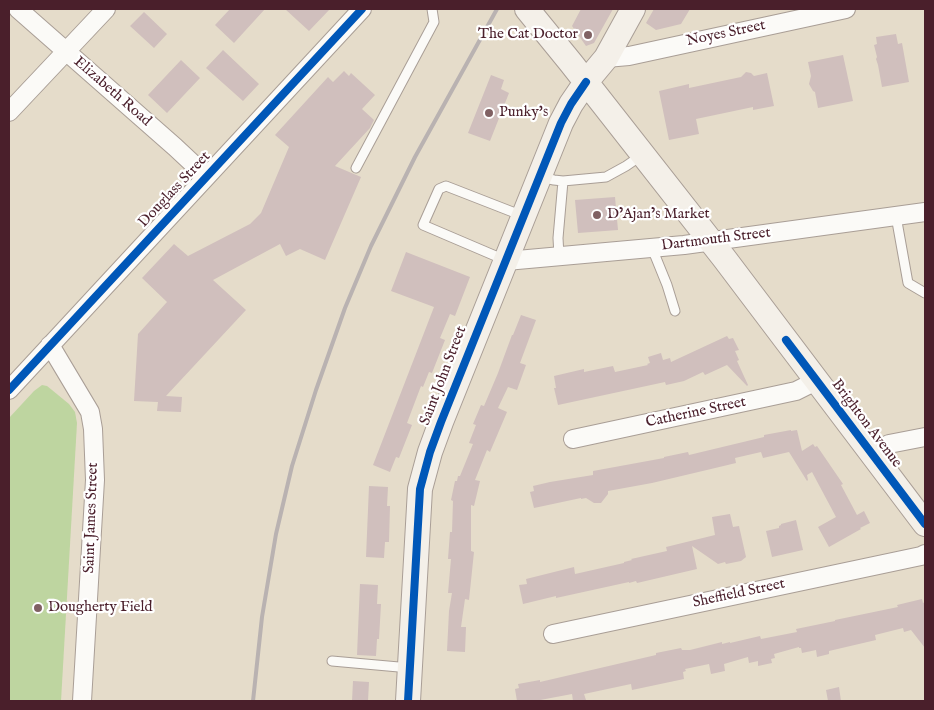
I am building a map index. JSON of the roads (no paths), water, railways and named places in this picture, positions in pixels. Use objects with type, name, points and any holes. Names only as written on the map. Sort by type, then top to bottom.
[{"type":"main road","name":"Brighton Avenue","points":[[527,9],[710,241],[925,524]]},
{"type":"main road","name":"Saint John Street","points":[[408,701],[420,489],[430,452],[440,422],[561,123],[586,82],[606,58],[633,9]]},
{"type":"street","name":"Elizabeth Road","points":[[18,9],[206,176]]},
{"type":"street","points":[[9,112],[106,9]]},
{"type":"street","name":"Douglass Street","points":[[9,390],[362,9]]},
{"type":"street","name":"Noyes Street","points":[[606,58],[629,56],[846,9]]},
{"type":"street","name":"Dartmouth Street","points":[[506,261],[684,245],[925,212]]},
{"type":"street","name":"Saint James Street","points":[[50,345],[90,412],[92,429],[94,480],[82,701]]},
{"type":"street","name":"Catherine Street","points":[[573,439],[796,391],[816,381]]},
{"type":"street","points":[[872,453],[889,444],[925,437]]},
{"type":"street","name":"Sheffield Street","points":[[553,634],[925,554]]},
{"type":"lane","points":[[356,168],[434,22],[432,9]]},
{"type":"lane","points":[[539,177],[563,181],[606,178],[642,154]]},
{"type":"lane","points":[[559,256],[558,238],[563,181]]},
{"type":"lane","points":[[506,261],[423,225],[439,189],[446,186],[523,216]]},
{"type":"lane","points":[[896,216],[908,283],[925,293]]},
{"type":"lane","points":[[652,248],[675,311]]},
{"type":"lane","points":[[332,661],[410,668]]},
{"type":"railway","points":[[253,701],[262,617],[276,534],[292,466],[316,390],[345,308],[371,246],[415,157],[497,9]]},
{"type":"place","name":"The Cat Doctor","points":[[588,35]]},
{"type":"place","name":"Punky's","points":[[489,113]]},
{"type":"place","name":"D’Ajan’s Market","points":[[597,215]]},
{"type":"place","name":"Dougherty Field","points":[[38,608]]}]
